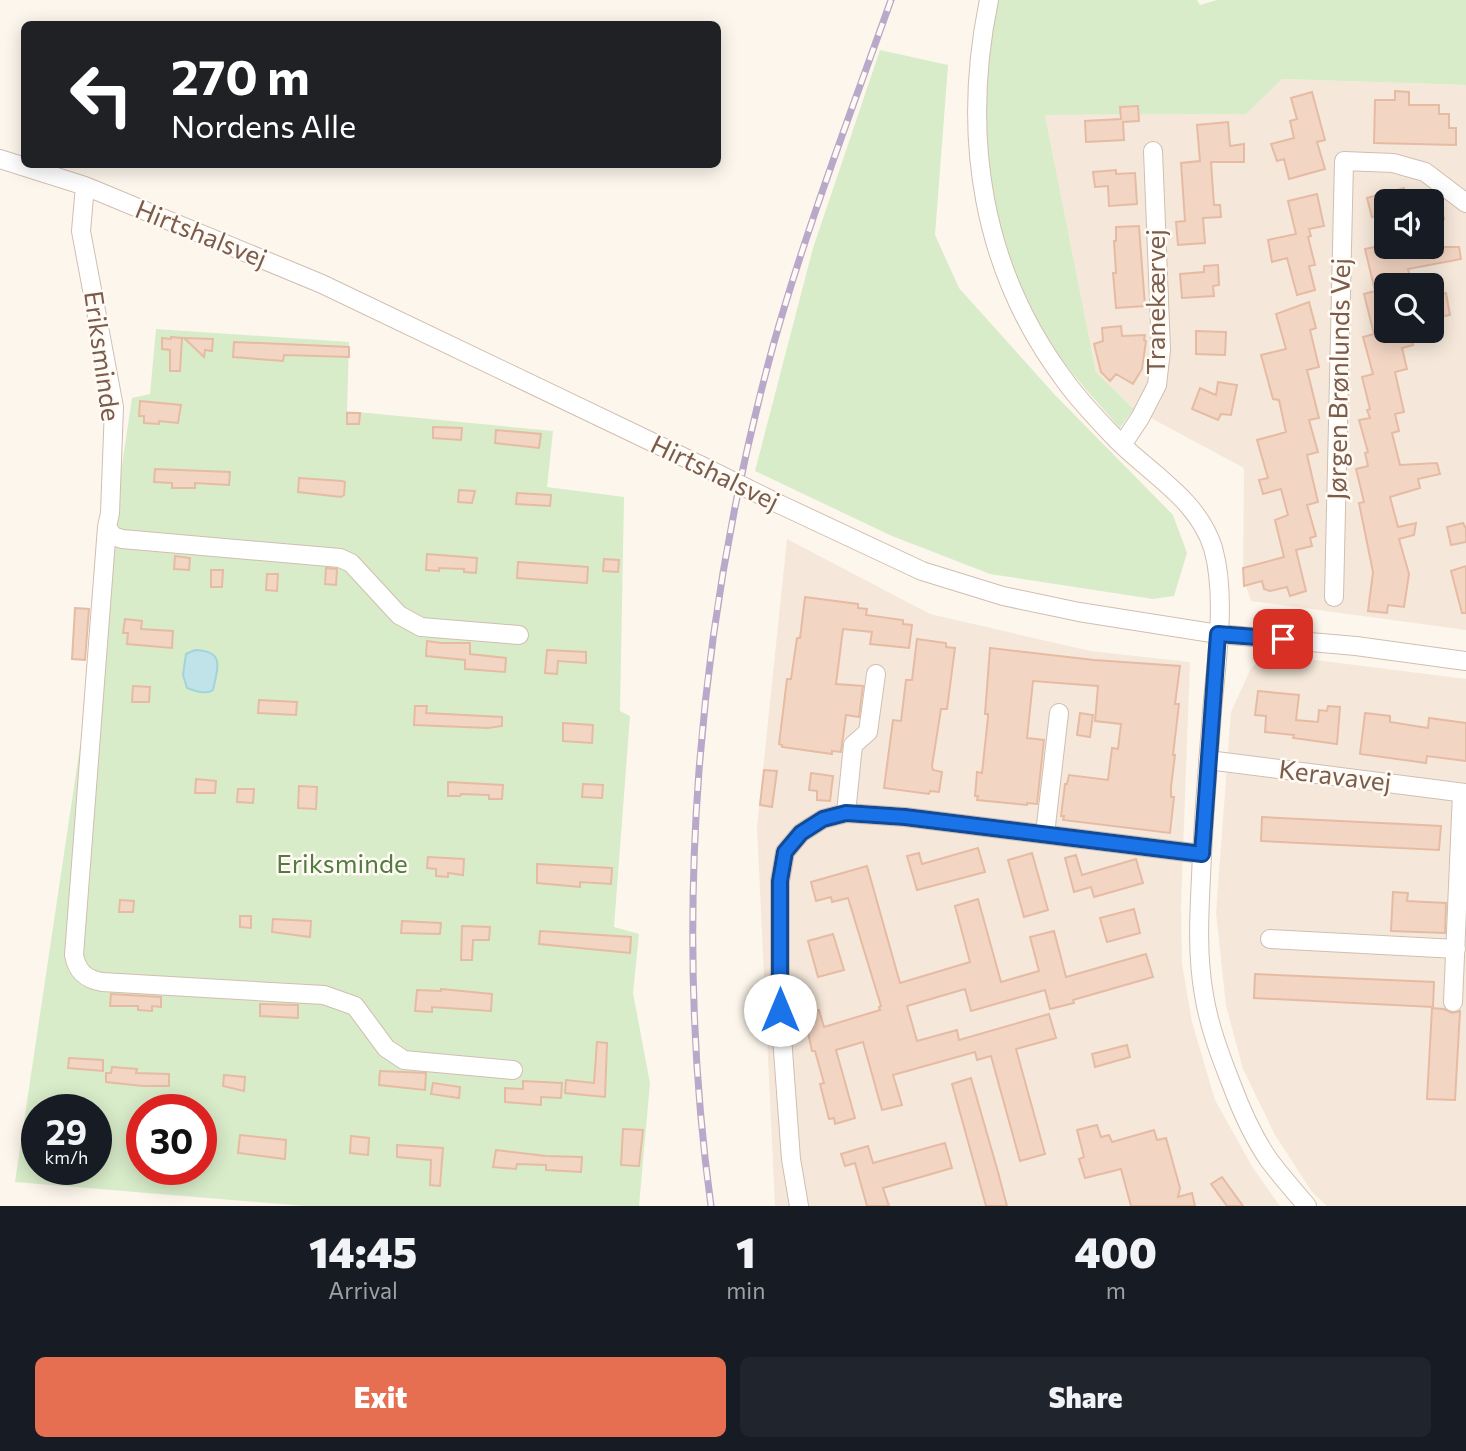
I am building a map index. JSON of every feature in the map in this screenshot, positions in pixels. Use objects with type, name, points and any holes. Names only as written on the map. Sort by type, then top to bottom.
[{"type":"street","points":[[989,0],[980,50],[976,113],[979,166],[993,234],[1014,293],[1043,349],[1083,403],[1122,444],[1192,508],[1205,528],[1213,550],[1218,578],[1218,634],[1202,854],[1199,926],[1203,984],[1216,1045],[1241,1111],[1268,1158],[1307,1206]]},
{"type":"street","name":"Tranekærvej","points":[[1122,444],[1140,418],[1157,385],[1161,350],[1153,151]]},
{"type":"street","name":"Hirtshalsvej","points":[[0,159],[21,166]]},
{"type":"street","name":"Jørgen Brønlunds Vej","points":[[1334,597],[1344,161],[1393,163],[1425,172],[1466,202]]},
{"type":"street","name":"Hirtshalsvej","points":[[28,168],[85,186],[322,284],[779,505],[922,571],[1003,596],[1079,612],[1218,634],[1356,646],[1466,661]]},
{"type":"street","name":"Eriksminde","points":[[85,186],[81,231],[114,407],[110,513],[74,955],[76,967],[82,974],[102,982],[324,995],[355,1006],[386,1048],[404,1060],[513,1070]]},
{"type":"street","points":[[107,527],[113,536],[121,539],[340,558],[351,563],[399,615],[421,628],[519,635]]},
{"type":"street","points":[[846,813],[853,746],[868,732],[876,674]]},
{"type":"street","points":[[1045,835],[1059,713]]},
{"type":"street","name":"Keravavej","points":[[1208,760],[1464,793],[1453,1002]]},
{"type":"street","points":[[799,1206],[791,1159],[780,1010],[780,881],[785,852],[801,833],[823,819],[846,813],[1202,854]]},
{"type":"street","points":[[1270,940],[1456,949]]},
{"type":"shaded area","points":[[1282,79],[1466,85],[1466,630],[1251,601],[1243,577],[1244,468],[1134,409],[1096,372],[1045,115],[1245,114]]},
{"type":"shaded area","points":[[787,539],[930,614],[1090,651],[1190,662],[1181,905],[1182,964],[1192,1022],[1215,1100],[1253,1168],[1280,1206],[775,1206],[757,827]]},
{"type":"shaded area","points":[[1269,654],[1466,679],[1466,1206],[1327,1206],[1312,1192],[1275,1135],[1243,1069],[1226,1006],[1216,913],[1231,712],[1251,668]]},
{"type":"green space","points":[[999,0],[1197,0],[1200,5],[1217,0],[1466,0],[1466,85],[1282,79],[1246,114],[1045,115],[1096,372],[1134,409],[1120,428],[1068,368],[1036,322],[1006,244],[988,162],[985,121],[985,79]]},
{"type":"green space","points":[[880,50],[948,65],[935,235],[959,288],[1055,395],[1173,515],[1187,553],[1174,596],[1153,599],[990,574],[892,536],[755,471],[813,248]]},
{"type":"green space","name":"Eriksminde","points":[[156,329],[349,342],[347,411],[553,431],[547,487],[624,497],[620,711],[630,716],[614,927],[639,934],[633,993],[650,1083],[639,1206],[305,1206],[51,1185],[112,1185],[112,1094],[28,1094],[132,398],[150,394]]},
{"type":"green space","name":"Eriksminde","points":[[21,1142],[21,1182],[15,1182]]},
{"type":"water","points":[[195,650],[211,653],[215,657],[217,674],[213,690],[200,692],[187,688],[183,675],[186,654]]},
{"type":"building","points":[[1395,91],[1409,92],[1409,105],[1439,105],[1439,114],[1449,114],[1449,128],[1456,128],[1456,145],[1374,143],[1375,100],[1395,100]]},
{"type":"building","points":[[1312,92],[1325,140],[1317,142],[1325,169],[1289,179],[1284,159],[1277,161],[1271,144],[1294,138],[1290,121],[1297,119],[1291,98]]},
{"type":"building","points":[[1138,106],[1139,121],[1123,122],[1124,140],[1086,142],[1085,121],[1121,119],[1120,107]]},
{"type":"building","points":[[1228,122],[1230,146],[1244,144],[1244,162],[1211,162],[1214,205],[1220,205],[1221,217],[1203,218],[1205,243],[1178,245],[1176,222],[1185,221],[1181,163],[1200,161],[1197,125]]},
{"type":"building","points":[[1116,170],[1116,174],[1135,173],[1137,204],[1109,206],[1108,186],[1095,187],[1093,172]]},
{"type":"building","points":[[1317,194],[1324,226],[1309,229],[1311,236],[1308,237],[1315,265],[1309,266],[1315,290],[1297,295],[1287,258],[1272,262],[1268,240],[1296,234],[1288,201]]},
{"type":"building","points":[[1374,196],[1374,216],[1372,217],[1367,198]]},
{"type":"building","points":[[1139,226],[1145,306],[1116,308],[1113,273],[1116,273],[1116,227]]},
{"type":"building","points":[[1374,247],[1374,259],[1444,259],[1444,247],[1459,247],[1461,259],[1408,269],[1409,273],[1374,273],[1374,287],[1365,249]]},
{"type":"building","points":[[1218,265],[1219,285],[1213,286],[1214,296],[1182,298],[1180,274],[1204,272],[1204,266]]},
{"type":"building","points":[[1374,291],[1374,334],[1364,294]]},
{"type":"building","points":[[1444,294],[1450,315],[1444,316]]},
{"type":"building","points":[[1309,302],[1316,328],[1310,330],[1319,367],[1307,370],[1319,418],[1309,420],[1318,452],[1307,455],[1318,502],[1307,505],[1316,536],[1310,538],[1312,546],[1296,550],[1306,591],[1290,596],[1287,587],[1270,591],[1264,589],[1262,581],[1244,586],[1243,568],[1284,557],[1275,520],[1288,515],[1281,489],[1263,494],[1259,480],[1268,478],[1257,440],[1286,432],[1279,400],[1273,399],[1261,355],[1286,349],[1276,314]]},
{"type":"building","points":[[1121,326],[1122,336],[1145,335],[1142,369],[1133,384],[1116,374],[1110,381],[1101,372],[1094,344],[1103,341],[1102,328]]},
{"type":"building","points":[[1196,331],[1226,332],[1225,355],[1196,354]]},
{"type":"building","points":[[1374,334],[1374,343],[1412,343],[1402,348],[1407,369],[1395,372],[1404,412],[1395,414],[1399,431],[1392,433],[1400,465],[1437,463],[1440,474],[1418,479],[1420,488],[1390,497],[1398,527],[1416,523],[1414,535],[1399,539],[1409,574],[1404,607],[1388,605],[1387,613],[1368,611],[1373,572],[1359,503],[1364,502],[1356,469],[1368,466],[1365,453],[1368,452],[1359,420],[1370,418],[1362,377],[1373,374],[1363,337]]},
{"type":"building","points":[[162,338],[182,338],[180,371],[170,371],[170,350],[162,349]]},
{"type":"building","points":[[184,338],[213,339],[212,351],[205,350],[204,357]]},
{"type":"building","points":[[234,342],[349,347],[349,357],[284,355],[283,361],[233,357]]},
{"type":"building","points":[[1218,382],[1237,385],[1231,415],[1221,414],[1218,420],[1192,409],[1200,388],[1216,395]]},
{"type":"building","points":[[140,401],[181,405],[178,423],[144,423],[144,416],[139,416]]},
{"type":"building","points":[[347,413],[360,413],[359,424],[347,424]]},
{"type":"building","points":[[433,427],[462,428],[461,440],[433,438]]},
{"type":"building","points":[[496,430],[541,434],[539,448],[495,443]]},
{"type":"building","points":[[155,469],[230,472],[229,485],[195,483],[195,488],[172,488],[172,483],[154,482]]},
{"type":"building","points":[[299,478],[345,482],[344,495],[341,497],[298,492]]},
{"type":"building","points":[[459,490],[475,491],[472,503],[458,502]]},
{"type":"building","points":[[517,493],[551,495],[550,506],[516,504]]},
{"type":"building","points":[[1463,523],[1466,542],[1451,545],[1447,527]]},
{"type":"building","points":[[427,554],[477,558],[476,573],[464,572],[464,569],[426,570]]},
{"type":"building","points":[[175,556],[190,558],[189,570],[174,569]]},
{"type":"building","points":[[604,559],[619,560],[618,572],[603,571]]},
{"type":"building","points":[[518,562],[588,567],[587,583],[517,578]]},
{"type":"building","points":[[1466,566],[1466,613],[1462,613],[1451,571]]},
{"type":"building","points":[[326,568],[337,569],[336,585],[325,584]]},
{"type":"building","points":[[211,570],[223,570],[222,587],[211,587]]},
{"type":"building","points":[[267,574],[278,574],[277,591],[266,590]]},
{"type":"building","points":[[805,597],[858,604],[858,608],[867,609],[866,615],[903,620],[903,624],[912,625],[909,648],[870,644],[872,632],[843,629],[836,684],[863,686],[859,717],[846,715],[841,752],[832,751],[832,754],[782,747],[779,744],[787,679],[791,679],[797,638],[800,638]]},
{"type":"building","points":[[75,608],[89,609],[85,660],[72,659]]},
{"type":"building","points":[[125,619],[142,621],[141,629],[173,631],[172,648],[127,644],[128,633],[123,633]]},
{"type":"building","points":[[917,639],[946,643],[946,647],[955,648],[947,709],[941,709],[932,766],[933,770],[942,772],[939,792],[930,791],[929,794],[884,788],[893,720],[901,721],[906,680],[912,680]]},
{"type":"building","points":[[427,641],[470,643],[470,654],[506,658],[505,672],[465,669],[465,660],[426,656]]},
{"type":"building","points":[[990,648],[1094,660],[1180,666],[1175,704],[1179,704],[1173,755],[1171,797],[1174,797],[1170,833],[1063,820],[1064,816],[1061,816],[1065,784],[1069,775],[1108,780],[1112,748],[1118,749],[1121,724],[1095,721],[1098,686],[1033,681],[1027,738],[1044,740],[1037,804],[977,800],[977,772],[982,773],[988,717],[988,714],[985,714]]},
{"type":"building","points":[[547,650],[586,652],[586,663],[558,661],[557,674],[545,673]]},
{"type":"building","points":[[133,686],[150,687],[149,702],[132,702]]},
{"type":"building","points":[[1258,691],[1299,695],[1296,720],[1318,722],[1319,710],[1327,711],[1328,706],[1340,707],[1337,744],[1265,732],[1266,716],[1255,715]]},
{"type":"building","points":[[259,700],[297,702],[296,715],[258,713]]},
{"type":"building","points":[[415,706],[427,706],[426,713],[502,717],[502,726],[488,728],[414,725]]},
{"type":"building","points":[[1080,713],[1093,715],[1090,737],[1077,735]]},
{"type":"building","points":[[1365,713],[1390,716],[1390,722],[1428,728],[1429,718],[1466,723],[1466,761],[1427,756],[1426,763],[1360,754]]},
{"type":"building","points":[[563,723],[593,725],[592,743],[563,741]]},
{"type":"building","points":[[764,770],[777,771],[772,807],[760,805]]},
{"type":"building","points":[[811,773],[833,776],[830,801],[817,800],[817,791],[809,790]]},
{"type":"building","points":[[196,779],[216,781],[215,793],[195,793]]},
{"type":"building","points":[[448,782],[503,785],[502,799],[489,799],[489,795],[448,796]]},
{"type":"building","points":[[583,784],[603,785],[602,798],[582,797]]},
{"type":"building","points":[[299,786],[317,787],[316,809],[298,808]]},
{"type":"building","points":[[238,789],[254,789],[253,803],[237,802]]},
{"type":"building","points":[[1262,817],[1441,826],[1439,850],[1261,841]]},
{"type":"building","points":[[978,848],[985,872],[917,890],[907,856],[919,853],[922,864]]},
{"type":"building","points":[[1032,853],[1048,910],[1024,917],[1008,860]]},
{"type":"building","points":[[1076,855],[1082,875],[1136,859],[1143,883],[1094,897],[1091,887],[1074,892],[1065,858]]},
{"type":"building","points":[[428,857],[464,859],[463,875],[448,873],[448,877],[436,876],[436,869],[427,868]]},
{"type":"building","points":[[537,864],[612,868],[611,884],[580,882],[580,887],[537,883]]},
{"type":"building","points":[[867,866],[900,983],[970,962],[955,906],[978,899],[1001,982],[1039,971],[1030,937],[1054,931],[1066,977],[1146,954],[1153,977],[1050,1009],[1045,990],[971,1011],[965,989],[907,1006],[917,1041],[957,1030],[959,1040],[1049,1014],[1056,1038],[1016,1049],[1045,1154],[1020,1161],[991,1056],[977,1060],[975,1052],[893,1075],[902,1105],[882,1110],[863,1042],[836,1050],[855,1118],[835,1124],[834,1118],[829,1119],[820,1084],[824,1083],[815,1051],[812,1051],[804,1014],[819,1010],[824,1027],[880,1010],[881,1006],[848,898],[832,902],[831,897],[816,901],[811,882]]},
{"type":"building","points":[[1393,892],[1408,893],[1407,901],[1446,903],[1445,933],[1391,931]]},
{"type":"building","points":[[120,900],[134,901],[133,912],[119,912]]},
{"type":"building","points":[[1134,909],[1140,933],[1107,942],[1100,918]]},
{"type":"building","points":[[240,916],[251,916],[251,928],[240,927]]},
{"type":"building","points":[[273,919],[311,921],[310,937],[272,932]]},
{"type":"building","points":[[402,921],[441,923],[440,934],[401,933]]},
{"type":"building","points":[[462,926],[490,927],[489,940],[473,940],[472,960],[461,960]]},
{"type":"building","points":[[540,931],[631,937],[630,953],[539,944]]},
{"type":"building","points":[[833,934],[844,970],[818,977],[808,941]]},
{"type":"building","points":[[1255,974],[1434,982],[1433,1007],[1254,998]]},
{"type":"building","points":[[441,989],[492,994],[491,1011],[432,1007],[432,1012],[415,1011],[417,990]]},
{"type":"building","points":[[111,994],[161,997],[161,1007],[152,1006],[152,1011],[138,1010],[138,1006],[110,1006]]},
{"type":"building","points":[[260,1004],[298,1005],[298,1018],[260,1016]]},
{"type":"building","points":[[1432,1008],[1452,1013],[1460,1011],[1455,1100],[1427,1099]]},
{"type":"building","points":[[597,1042],[607,1043],[605,1097],[565,1093],[566,1080],[594,1083]]},
{"type":"building","points":[[1127,1045],[1130,1057],[1095,1067],[1092,1054]]},
{"type":"building","points":[[69,1058],[103,1060],[103,1071],[68,1068]]},
{"type":"building","points":[[112,1067],[137,1069],[136,1073],[169,1074],[169,1086],[106,1082],[106,1073],[111,1073]]},
{"type":"building","points":[[380,1071],[426,1073],[425,1090],[379,1085]]},
{"type":"building","points":[[224,1075],[245,1077],[244,1091],[223,1086]]},
{"type":"building","points":[[971,1078],[1007,1206],[986,1206],[952,1084]]},
{"type":"building","points":[[523,1081],[562,1083],[561,1098],[541,1097],[541,1105],[505,1102],[505,1088],[523,1089]]},
{"type":"building","points":[[433,1083],[460,1087],[459,1098],[431,1094]]},
{"type":"building","points":[[1097,1125],[1101,1137],[1109,1135],[1112,1142],[1154,1130],[1157,1140],[1166,1138],[1180,1188],[1178,1197],[1192,1193],[1195,1206],[1131,1206],[1121,1169],[1085,1178],[1079,1159],[1084,1157],[1077,1130]]},
{"type":"building","points":[[623,1129],[643,1130],[639,1166],[621,1165]]},
{"type":"building","points":[[240,1135],[286,1140],[285,1159],[238,1153]]},
{"type":"building","points":[[351,1136],[369,1138],[368,1155],[350,1153]]},
{"type":"building","points":[[945,1143],[952,1168],[883,1188],[889,1206],[867,1206],[855,1163],[845,1166],[841,1154],[868,1146],[873,1163]]},
{"type":"building","points":[[397,1145],[443,1148],[440,1186],[430,1185],[431,1160],[397,1157]]},
{"type":"building","points":[[496,1150],[582,1157],[581,1172],[546,1170],[546,1165],[517,1164],[516,1169],[493,1167]]},
{"type":"building","points":[[1222,1177],[1243,1206],[1227,1206],[1211,1184]]},
{"type":"railway","points":[[711,1206],[699,1098],[693,881],[699,773],[710,664],[726,557],[747,451],[773,346],[814,215],[891,0]]},
{"type":"route","points":[[780,1010],[780,881],[785,852],[801,833],[823,819],[846,813],[905,817],[1202,854],[1218,634],[1283,639]]}]
